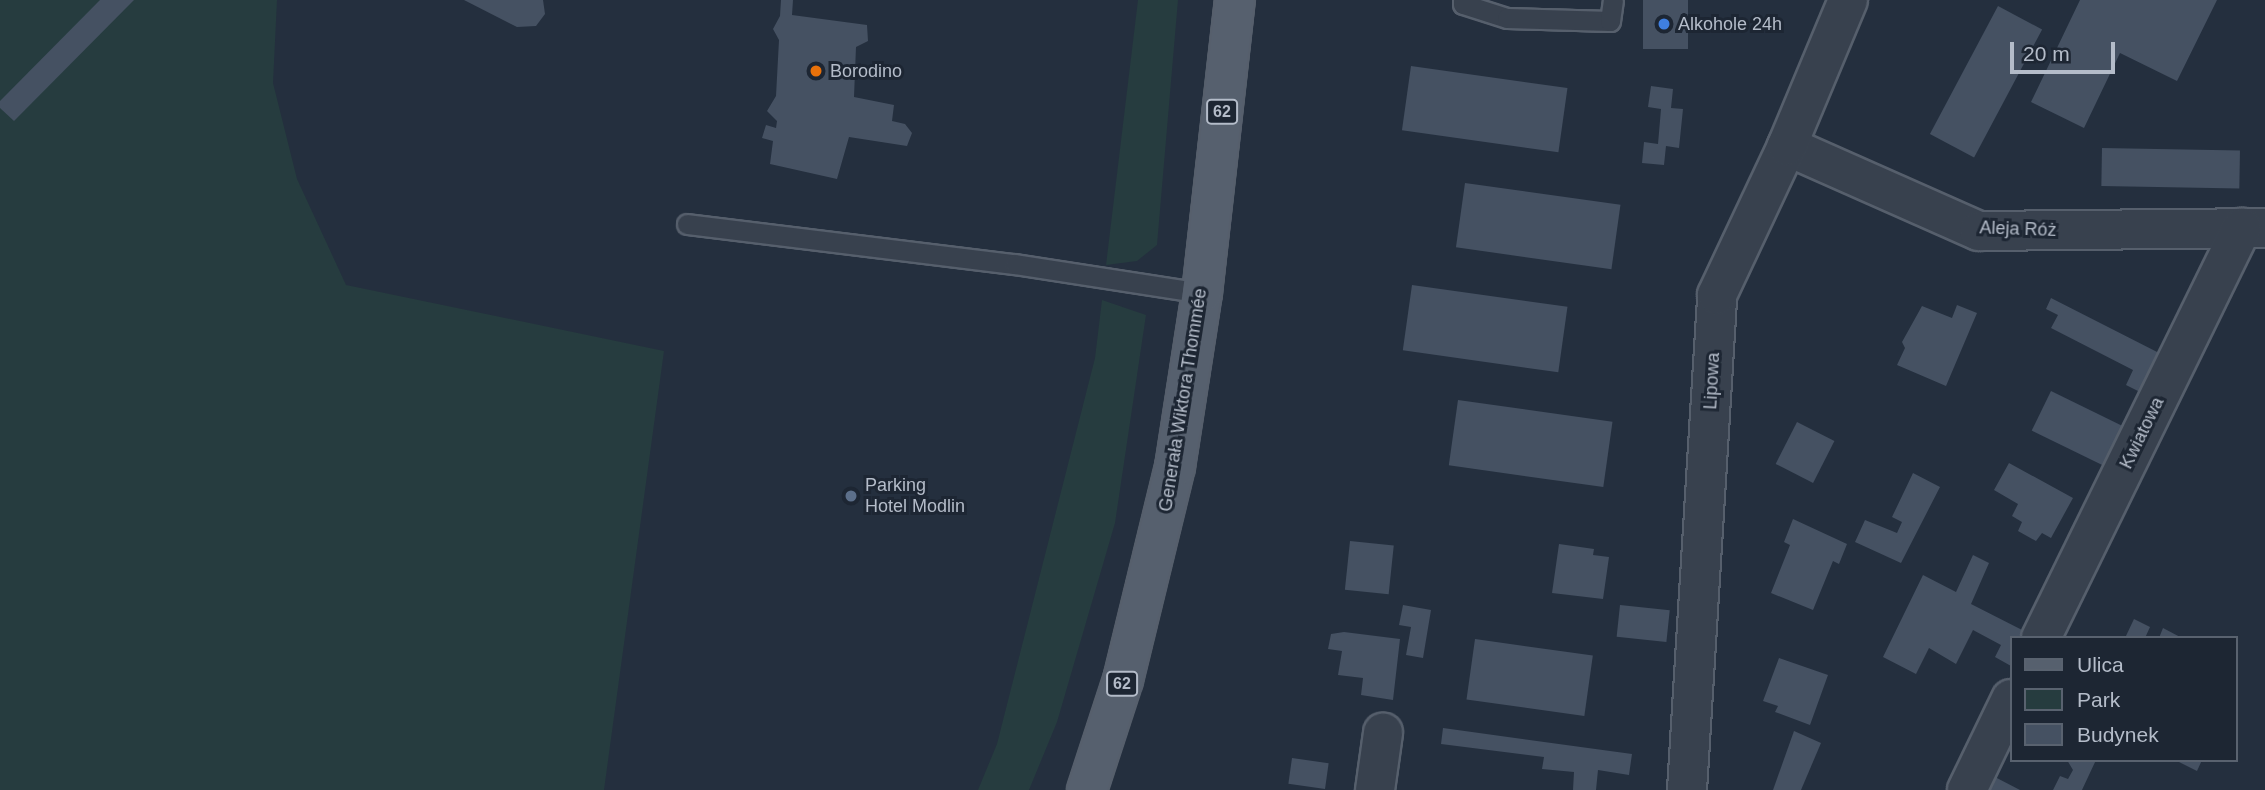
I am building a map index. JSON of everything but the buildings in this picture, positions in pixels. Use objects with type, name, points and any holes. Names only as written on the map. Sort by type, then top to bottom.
[{"type":"main road","name":"Generała Wiktora Thommée","points":[[1087,790],[1123,680],[1151,575],[1177,455],[1202,293],[1236,4]]},
{"type":"street","name":"Lipowa","points":[[1687,790],[1717,295],[1787,146],[1848,0]]},
{"type":"street","name":"Aleja Róż","points":[[1787,146],[1979,231],[2254,228]]},
{"type":"street","name":"Kwiatowa","points":[[2042,636],[2254,228]]},
{"type":"street","points":[[1967,790],[2010,701]]},
{"type":"street","points":[[1375,790],[1383,733]]},
{"type":"lane","points":[[1463,0],[1463,4],[1507,18],[1610,21],[1613,0]]},
{"type":"lane","points":[[687,225],[1015,264],[1202,293]]},
{"type":"green space","points":[[0,0],[277,0],[273,83],[297,179],[346,285],[664,351],[604,790],[0,790]]},
{"type":"green space","points":[[1138,0],[1178,0],[1157,245],[1137,261],[1106,265]]},
{"type":"green space","points":[[1102,300],[1146,315],[1115,523],[1057,722],[1029,790],[978,790],[997,744],[1095,358]]},
{"type":"place","name":"Alkohole 24h","points":[[1664,24]]},
{"type":"place","name":"Borodino","points":[[816,71]]},
{"type":"place","name":"Parking Hotel Modlin","points":[[851,496]]}]
